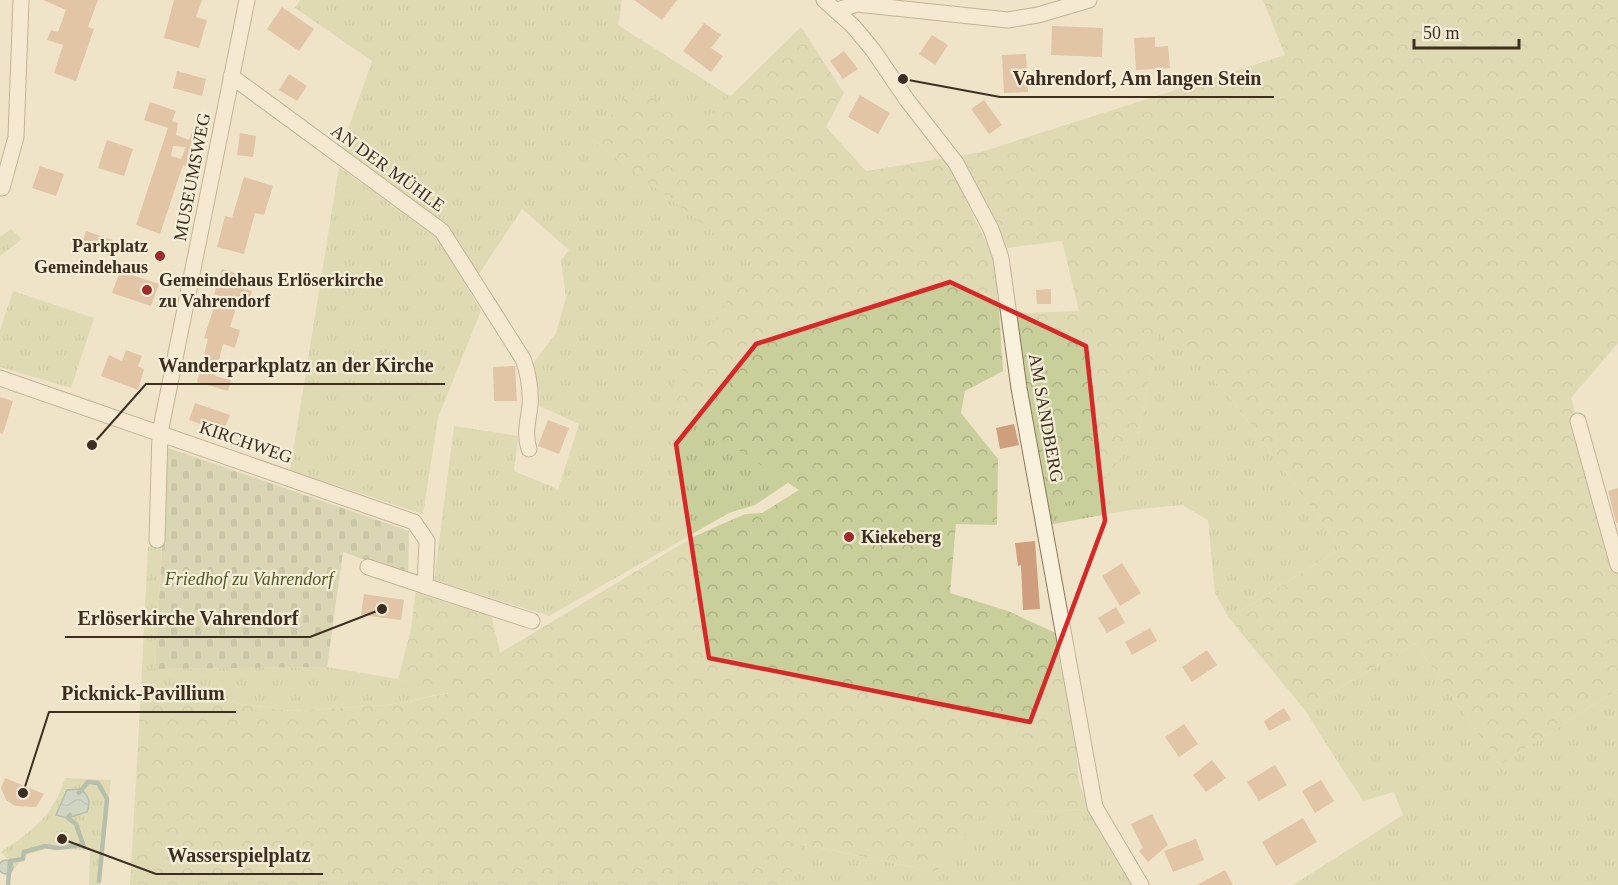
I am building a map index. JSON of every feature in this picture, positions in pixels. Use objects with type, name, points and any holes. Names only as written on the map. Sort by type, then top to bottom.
[{"type":"street","points":[[2,188],[16,137],[21,0]]},
{"type":"street","name":"MUSEUMSWEG","points":[[158,540],[160,433],[247,0]]},
{"type":"street","name":"AM SANDBERG","points":[[824,0],[837,10],[873,50],[907,100],[956,163],[991,229],[1001,258],[1019,388],[1095,807],[1142,885]]},
{"type":"street","points":[[837,10],[857,4],[1008,20],[1038,15],[1089,0]]},
{"type":"street","name":"AN DER MÜHLE","points":[[231,76],[442,231],[523,359],[530,377],[530,405],[525,437],[529,449]]},
{"type":"street","name":"KIRCHWEG","points":[[0,378],[414,522],[427,542],[425,586]]},
{"type":"street","points":[[1578,421],[1618,565]]},
{"type":"street","points":[[368,567],[532,621]]},
{"type":"highlighted area","points":[[950,282],[1086,346],[1105,521],[1030,722],[709,658],[676,444],[756,344]]},
{"type":"green space","points":[[300,0],[622,0],[618,25],[731,97],[703,124],[591,139],[754,262],[663,400],[789,482],[755,505],[729,513],[549,616],[434,580],[454,426],[518,436],[514,471],[558,489],[579,424],[537,405],[531,366],[556,333],[566,298],[561,260],[569,250],[522,209],[477,277],[447,226],[342,147],[372,61],[295,8]]},
{"type":"green space","points":[[1263,0],[1618,0],[1618,343],[1571,398],[1618,556],[1618,689],[1500,765],[1415,643],[1304,709],[1229,618],[1341,548],[1236,405],[1161,321],[1138,435],[1093,495],[1059,504],[1043,498],[1012,308],[1027,313],[1079,311],[1062,241],[1007,248],[968,171],[954,175],[996,263],[1003,371],[965,391],[961,413],[998,459],[997,525],[956,524],[950,593],[1008,611],[1060,635],[1070,673],[1079,782],[1089,809],[1037,812],[988,805],[936,872],[803,844],[786,885],[130,885],[141,690],[292,711],[388,705],[450,693],[398,679],[411,629],[416,588],[490,609],[500,653],[693,537],[745,514],[762,513],[799,490],[662,400],[753,262],[591,139],[633,88],[703,123],[801,27],[844,93],[826,127],[866,171],[981,152],[1285,55]]},
{"type":"green space","points":[[339,167],[438,238],[481,311],[438,418],[423,514],[290,470]]},
{"type":"green space","points":[[11,229],[22,239],[0,256],[0,237]]},
{"type":"green space","points":[[13,291],[94,318],[71,388],[0,367],[0,330]]},
{"type":"green space","points":[[1161,320],[1236,405],[1341,548],[1229,618],[1215,593],[1208,520],[1182,505],[1130,510],[1048,525],[1043,498],[1138,435]]},
{"type":"green space","name":"Friedhof zu Vahrendorf","points":[[168,448],[409,531],[408,575],[343,552],[327,667],[155,669]]},
{"type":"green space","points":[[148,546],[162,547],[155,669],[327,667],[398,679],[452,692],[388,705],[292,711],[141,690]]},
{"type":"green space","points":[[1415,643],[1500,765],[1618,689],[1618,885],[1293,885],[1403,815],[1394,792],[1363,801],[1304,709]]},
{"type":"green space","points":[[65,778],[111,780],[100,885],[89,885],[90,850],[45,849],[26,855],[12,871],[14,865],[1,852],[41,821],[55,802]]},
{"type":"green space","points":[[988,804],[1037,812],[1089,809],[1132,885],[786,885],[802,844],[936,872]]},
{"type":"water","points":[[81,789],[88,800],[87,812],[68,818],[56,815],[67,790]]},
{"type":"water","points":[[3,860],[9,860],[13,867],[9,874],[3,874],[-1,870],[-1,864]]},
{"type":"building","points":[[43,0],[98,0],[88,27],[94,29],[76,81],[54,73],[63,45],[47,40],[51,30],[58,32],[66,10]]},
{"type":"building","points":[[174,0],[202,0],[196,17],[207,20],[199,48],[164,38]]},
{"type":"building","points":[[634,0],[677,0],[662,20]]},
{"type":"building","points":[[282,7],[314,29],[299,51],[267,29]]},
{"type":"building","points":[[704,23],[721,35],[711,48],[723,56],[711,72],[683,51]]},
{"type":"building","points":[[1052,26],[1103,28],[1102,57],[1051,55]]},
{"type":"building","points":[[932,35],[948,45],[935,65],[919,54]]},
{"type":"building","points":[[1155,37],[1155,47],[1168,46],[1170,68],[1136,70],[1134,38]]},
{"type":"building","points":[[844,51],[858,69],[843,79],[830,61]]},
{"type":"building","points":[[1026,54],[1028,92],[1004,93],[1002,55]]},
{"type":"building","points":[[177,71],[206,79],[202,96],[173,88]]},
{"type":"building","points":[[289,74],[307,86],[297,101],[279,90]]},
{"type":"building","points":[[860,95],[890,113],[878,134],[848,117]]},
{"type":"building","points":[[984,100],[1002,125],[989,134],[971,109]]},
{"type":"building","points":[[150,102],[176,111],[172,121],[178,123],[176,135],[189,140],[191,134],[201,138],[198,144],[201,145],[200,149],[196,149],[189,168],[183,165],[160,234],[136,225],[168,128],[144,120]],"holes":[[[173,146],[186,147],[181,159],[171,156]]]},
{"type":"building","points":[[240,133],[256,136],[253,157],[237,155]]},
{"type":"building","points":[[107,140],[133,149],[124,176],[98,168]]},
{"type":"building","points":[[40,166],[64,174],[56,196],[32,188]]},
{"type":"building","points":[[244,177],[273,186],[264,215],[255,213],[244,254],[217,247],[225,216],[232,218]]},
{"type":"building","points":[[86,231],[113,240],[108,255],[81,246]]},
{"type":"building","points":[[222,269],[241,275],[237,287],[252,291],[248,305],[238,302],[230,327],[240,330],[235,348],[223,344],[215,376],[231,380],[228,391],[197,382],[208,339],[204,338],[218,295],[214,294]]},
{"type":"building","points":[[120,271],[159,284],[151,306],[112,293]]},
{"type":"building","points":[[1051,289],[1051,304],[1037,304],[1036,290]]},
{"type":"building","points":[[126,350],[142,356],[138,366],[144,369],[138,390],[101,376],[109,355],[122,361]]},
{"type":"building","points":[[515,366],[517,401],[494,401],[493,367]]},
{"type":"building","points":[[0,397],[13,401],[3,434],[0,433]]},
{"type":"building","points":[[195,403],[230,415],[223,432],[189,420]]},
{"type":"building","points":[[548,420],[569,428],[559,454],[538,446]]},
{"type":"building","points":[[1014,424],[1019,445],[1000,449],[996,428]]},
{"type":"building","points":[[1618,488],[1618,523],[1616,523],[1608,491]]},
{"type":"building","points":[[1035,541],[1040,609],[1023,610],[1021,565],[1018,566],[1015,543]]},
{"type":"building","points":[[1122,563],[1141,593],[1120,606],[1102,576]]},
{"type":"building","points":[[364,594],[404,600],[401,620],[361,615]]},
{"type":"building","points":[[1116,607],[1125,623],[1107,633],[1098,618]]},
{"type":"building","points":[[1150,628],[1157,641],[1132,655],[1125,642]]},
{"type":"building","points":[[1207,650],[1217,665],[1192,682],[1182,667]]},
{"type":"building","points":[[1284,708],[1291,719],[1269,731],[1264,721]]},
{"type":"building","points":[[1184,724],[1198,744],[1179,757],[1165,737]]},
{"type":"building","points":[[1212,760],[1226,778],[1206,792],[1193,775]]},
{"type":"building","points":[[1275,765],[1287,785],[1259,801],[1247,782]]},
{"type":"building","points":[[5,778],[44,794],[36,807],[15,806],[6,800],[1,788]]},
{"type":"building","points":[[1321,780],[1334,801],[1315,813],[1302,791]]},
{"type":"building","points":[[1152,814],[1168,845],[1148,862],[1139,851],[1143,848],[1131,824]]},
{"type":"building","points":[[1303,818],[1317,842],[1276,866],[1262,842]]},
{"type":"building","points":[[1196,839],[1204,860],[1173,872],[1164,851]]},
{"type":"building","points":[[1225,870],[1233,885],[1197,885]]},
{"type":"waterway","points":[[79,793],[88,782],[98,783],[107,799],[99,881]]},
{"type":"waterway","points":[[8,885],[10,861],[23,859],[24,852],[45,846],[57,848],[82,845],[84,847],[76,824],[68,818],[70,815]]},
{"type":"place","name":"Vahrendorf, Am langen Stein","points":[[903,79]]},
{"type":"place","name":"Parkplatz Gemeindehaus","points":[[160,256]]},
{"type":"place","name":"Gemeindehaus Erlöserkirche zu Vahrendorf","points":[[147,290]]},
{"type":"place","name":"Wanderparkplatz an der Kirche","points":[[92,445]]},
{"type":"place","name":"Kiekeberg","points":[[849,537]]},
{"type":"place","name":"Erlöserkirche Vahrendorf","points":[[382,609]]},
{"type":"place","name":"Picknick-Pavillium","points":[[23,793]]},
{"type":"place","name":"Wasserspielplatz","points":[[62,839]]}]
